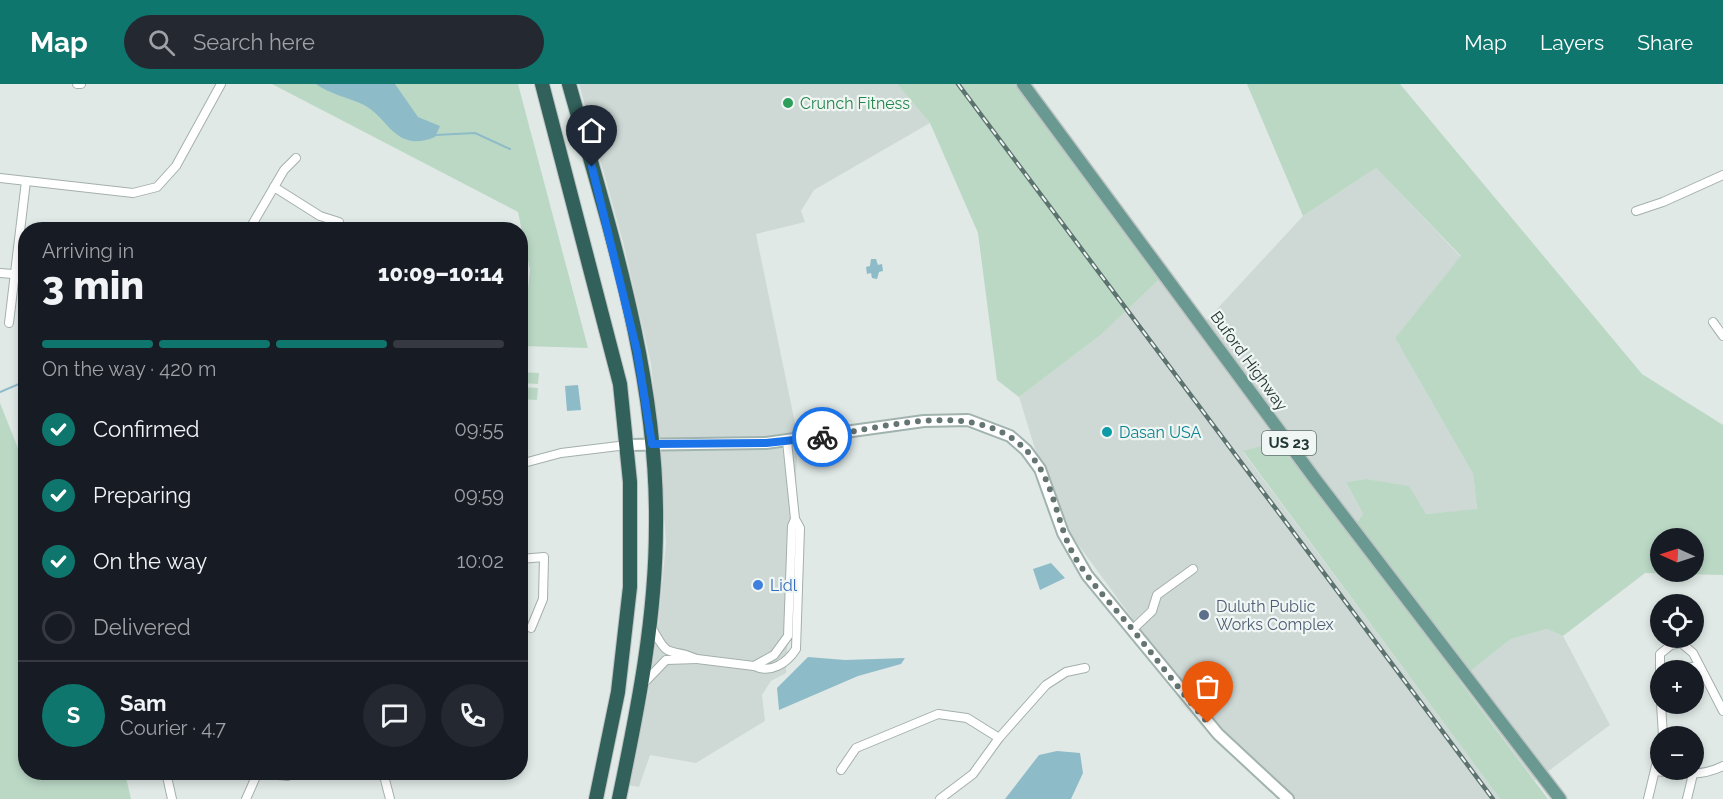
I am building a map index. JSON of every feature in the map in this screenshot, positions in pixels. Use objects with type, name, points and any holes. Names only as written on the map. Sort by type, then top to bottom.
[{"type":"highway","points":[[542,84],[620,384],[627,445],[632,522],[630,588],[618,692],[596,799]]},
{"type":"highway","points":[[569,84],[621,277],[640,364],[652,444],[656,524],[650,624],[642,685],[619,799]]},
{"type":"main road","name":"Buford Highway","points":[[1023,84],[1315,479],[1560,799]]},
{"type":"street","points":[[0,178],[133,193],[157,186],[176,166],[221,84]]},
{"type":"street","points":[[254,222],[284,170],[296,158]]},
{"type":"street","points":[[1636,211],[1663,202],[1723,175]]},
{"type":"street","points":[[21,222],[26,181]]},
{"type":"street","points":[[274,187],[320,216],[339,222]]},
{"type":"street","points":[[9,323],[18,249]]},
{"type":"street","points":[[0,273],[18,274]]},
{"type":"street","points":[[1713,322],[1723,336]]},
{"type":"street","points":[[528,462],[561,453],[627,445],[788,441],[924,421],[968,420],[1010,436],[1026,450],[1040,469],[1063,533],[1076,558],[1218,734],[1287,799]]},
{"type":"street","points":[[650,624],[664,649],[673,654],[754,666],[778,666],[791,658],[796,649],[800,528],[795,519],[788,441]]},
{"type":"street","points":[[754,666],[774,655],[788,636],[792,526],[795,519]]},
{"type":"street","points":[[528,559],[544,557],[543,599],[531,628]]},
{"type":"street","points":[[1132,630],[1152,611],[1157,595],[1193,568]]},
{"type":"street","points":[[1660,660],[1660,654],[1677,643],[1689,647],[1697,660]]},
{"type":"street","points":[[642,685],[666,660],[697,659]]},
{"type":"street","points":[[940,799],[973,774],[999,738],[1047,685],[1066,672],[1085,668]]},
{"type":"street","points":[[1704,674],[1723,711]]},
{"type":"street","points":[[841,770],[856,748],[938,714],[967,718],[999,738]]},
{"type":"street","points":[[1704,773],[1723,768]]},
{"type":"street","points":[[168,780],[172,799]]},
{"type":"street","points":[[246,799],[255,780]]},
{"type":"street","points":[[386,780],[390,799]]},
{"type":"street","points":[[1648,799],[1653,780]]},
{"type":"street","points":[[1687,799],[1692,780]]},
{"type":"shaded area","points":[[579,84],[897,84],[930,123],[814,190],[801,211],[805,222],[756,234],[796,428],[797,458],[786,673],[771,681],[762,695],[765,721],[696,763],[650,755],[639,787],[628,785],[648,694],[658,628],[666,542],[657,423],[651,364],[623,242]]},
{"type":"shaded area","points":[[1376,168],[1461,257],[1395,338],[1473,474],[1477,510],[1425,514],[1365,479],[1346,482],[1363,514],[1350,532],[1277,442],[1243,452],[1500,799],[1293,799],[1246,762],[1184,689],[1055,513],[1019,397],[1102,334],[1165,274],[1204,323],[1303,216]]},
{"type":"shaded area","points":[[1547,629],[1563,636],[1610,725],[1535,781],[1459,680],[1511,639]]},
{"type":"green space","points":[[272,84],[518,84],[588,348],[528,346],[530,270],[528,222],[520,222],[518,212]]},
{"type":"green space","points":[[897,84],[1018,84],[1165,274],[1102,334],[1019,397],[997,380],[978,233],[930,123]]},
{"type":"green space","points":[[1247,84],[1400,84],[1642,374],[1723,425],[1723,575],[1704,575],[1704,528],[1650,528],[1650,573],[1645,573],[1563,636],[1547,629],[1511,639],[1459,680],[1548,799],[1500,799],[1243,451],[1277,442],[1350,532],[1363,514],[1346,482],[1365,479],[1409,486],[1426,514],[1477,509],[1473,474],[1395,338],[1461,256],[1376,168],[1303,216]]},
{"type":"green space","points":[[528,372],[539,373],[538,384],[528,383]]},
{"type":"green space","points":[[528,387],[538,388],[537,400],[528,399]]},
{"type":"green space","points":[[0,403],[18,448],[18,780],[127,780],[131,799],[0,799]]},
{"type":"water","points":[[316,84],[395,84],[418,117],[440,126],[435,137],[422,141],[402,138],[364,105]]},
{"type":"water","points":[[871,259],[876,259],[878,265],[882,264],[883,271],[879,272],[877,279],[872,278],[871,273],[867,274],[866,267],[870,266]]},
{"type":"water","points":[[578,385],[581,410],[567,411],[565,386]]},
{"type":"water","points":[[1051,563],[1065,578],[1040,590],[1033,569]]},
{"type":"water","points":[[808,657],[845,660],[905,658],[901,664],[858,676],[779,710],[777,688]]},
{"type":"water","points":[[1057,751],[1080,753],[1083,773],[1071,799],[1005,799],[1039,755]]},
{"type":"waterway","points":[[435,135],[475,133],[510,149]]},
{"type":"waterway","points":[[0,392],[18,384]]},
{"type":"railway","points":[[958,84],[1493,799]]},
{"type":"way so far","points":[[822,437],[924,421],[949,420],[968,420],[990,426],[1010,436],[1026,450],[1040,469],[1050,490],[1063,533],[1087,575],[1208,723]]},
{"type":"place","name":"Crunch Fitness","points":[[788,103]]},
{"type":"place","name":"Dasan USA","points":[[1107,432]]},
{"type":"place","name":"Lidl","points":[[758,585]]},
{"type":"place","name":"Duluth Public Works Complex","points":[[1204,615]]},
{"type":"route","points":[[592,167],[621,277],[644,387],[652,444],[766,443],[822,437]]}]
